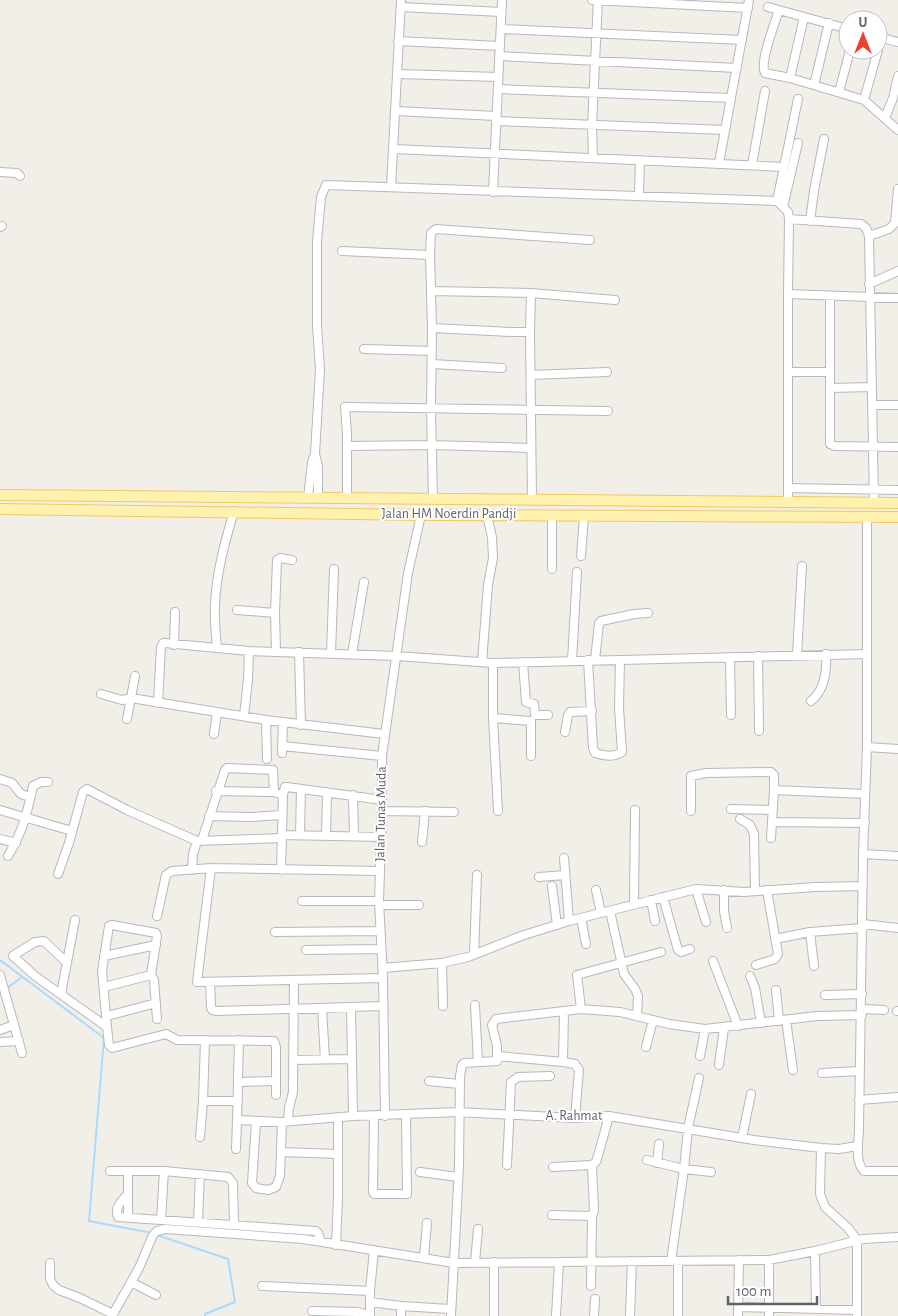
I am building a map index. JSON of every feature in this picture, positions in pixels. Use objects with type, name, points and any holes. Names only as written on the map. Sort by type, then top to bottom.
[{"type":"main road","name":"Jalan HM Noerdin Pandji","points":[[0,495],[898,503]]},
{"type":"main road","points":[[787,516],[791,508],[788,502]]},
{"type":"main road","name":"Jalan HM Noerdin Pandji","points":[[0,509],[421,515],[898,517]]},
{"type":"street","points":[[493,192],[502,0]]},
{"type":"street","points":[[592,0],[748,4],[719,164]]},
{"type":"street","points":[[593,158],[592,125],[598,0]]},
{"type":"street","points":[[391,186],[401,4],[502,12]]},
{"type":"street","points":[[768,7],[838,25]]},
{"type":"street","points":[[779,10],[763,70],[765,73],[790,78],[864,100],[898,130]]},
{"type":"street","points":[[790,78],[804,17]]},
{"type":"street","points":[[814,85],[829,23]]},
{"type":"street","points":[[501,29],[742,40]]},
{"type":"street","points":[[398,41],[500,46]]},
{"type":"street","points":[[499,56],[737,68]]},
{"type":"street","points":[[839,92],[847,60]]},
{"type":"street","points":[[864,100],[875,60]]},
{"type":"street","points":[[398,74],[498,77]]},
{"type":"street","points":[[885,118],[893,98],[898,76]]},
{"type":"street","points":[[498,89],[731,98]]},
{"type":"street","points":[[752,165],[765,91]]},
{"type":"street","points":[[780,204],[784,167],[798,99]]},
{"type":"street","points":[[396,111],[592,125],[725,130]]},
{"type":"street","points":[[810,220],[824,139]]},
{"type":"street","points":[[780,204],[798,143]]},
{"type":"street","points":[[394,149],[784,167]]},
{"type":"street","points":[[639,196],[640,160]]},
{"type":"street","points":[[0,172],[18,173],[20,176]]},
{"type":"street","points":[[313,498],[312,462],[315,454],[320,369],[317,316],[318,242],[321,197],[323,189],[329,184],[493,192],[639,196],[780,204],[788,212],[789,219],[788,502]]},
{"type":"street","points":[[869,236],[893,227],[898,189]]},
{"type":"street","points":[[789,219],[861,224],[866,228],[869,236],[874,502]]},
{"type":"street","points":[[433,499],[431,233],[436,229],[590,240]]},
{"type":"street","points":[[342,251],[430,255]]},
{"type":"street","points":[[869,284],[898,271]]},
{"type":"street","points":[[431,291],[531,294],[615,300]]},
{"type":"street","points":[[531,294],[532,499]]},
{"type":"street","points":[[788,294],[898,298]]},
{"type":"street","points":[[830,296],[831,445],[898,447]]},
{"type":"street","points":[[432,328],[530,332]]},
{"type":"street","points":[[364,349],[432,351]]},
{"type":"street","points":[[432,364],[502,368]]},
{"type":"street","points":[[531,374],[607,372]]},
{"type":"street","points":[[788,372],[830,372]]},
{"type":"street","points":[[830,388],[872,387]]},
{"type":"street","points":[[873,405],[898,405]]},
{"type":"street","points":[[347,498],[345,407],[608,411]]},
{"type":"street","points":[[347,446],[432,445],[531,448]]},
{"type":"street","points":[[788,488],[898,490]]},
{"type":"street","points":[[217,648],[215,606],[222,551],[234,511]]},
{"type":"street","name":"Jalan Tunas Muda","points":[[385,1116],[383,978],[379,903],[382,756],[408,573],[421,515]]},
{"type":"street","points":[[482,662],[488,585],[493,558],[492,537],[487,515]]},
{"type":"street","points":[[552,515],[552,569]]},
{"type":"street","points":[[581,556],[584,515]]},
{"type":"street","points":[[867,517],[867,747],[863,854],[862,1012],[859,1071],[860,1128],[857,1146],[860,1167],[864,1171],[898,1171]]},
{"type":"street","points":[[276,651],[275,613],[278,560],[280,558],[292,560]]},
{"type":"street","points":[[796,655],[802,566]]},
{"type":"street","points":[[331,653],[334,569]]},
{"type":"street","points":[[572,661],[577,572]]},
{"type":"street","points":[[352,654],[364,582]]},
{"type":"street","points":[[237,610],[275,613]]},
{"type":"street","points":[[174,644],[175,612]]},
{"type":"street","points":[[620,660],[619,708],[622,739],[621,753],[602,755],[595,753],[593,748],[592,712],[592,660],[599,623],[634,614],[648,613]]},
{"type":"street","points":[[158,703],[162,645],[165,643],[249,651],[397,656],[493,663],[868,654]]},
{"type":"street","points":[[244,716],[249,651]]},
{"type":"street","points":[[299,652],[301,725]]},
{"type":"street","points":[[811,702],[817,697],[823,684],[827,668],[826,654]]},
{"type":"street","points":[[758,656],[759,731]]},
{"type":"street","points":[[730,657],[731,714]]},
{"type":"street","points":[[523,662],[526,702],[534,704],[535,715],[548,715]]},
{"type":"street","points":[[493,663],[493,718],[498,811]]},
{"type":"street","points":[[127,719],[135,676]]},
{"type":"street","points":[[101,694],[122,700],[131,698],[301,725],[384,734]]},
{"type":"street","points":[[214,734],[217,712]]},
{"type":"street","points":[[566,732],[570,712],[592,712]]},
{"type":"street","points":[[493,718],[531,721],[531,756]]},
{"type":"street","points":[[266,720],[267,758]]},
{"type":"street","points":[[283,722],[282,749],[382,756]]},
{"type":"street","points":[[867,747],[898,750]]},
{"type":"street","points":[[192,870],[193,854],[227,768],[273,770],[274,792]]},
{"type":"street","points":[[691,811],[690,778],[692,775],[771,772],[774,775],[771,838]]},
{"type":"street","points":[[0,779],[12,783],[21,794],[30,797]]},
{"type":"street","points":[[8,856],[27,817],[30,797],[35,784],[48,782]]},
{"type":"street","points":[[281,870],[282,815],[285,787],[382,800]]},
{"type":"street","points":[[58,874],[84,789],[88,789],[127,810],[200,840],[300,835],[381,837]]},
{"type":"street","points":[[300,835],[301,789]]},
{"type":"street","points":[[774,790],[865,794]]},
{"type":"street","points":[[216,792],[274,792],[283,795]]},
{"type":"street","points":[[326,835],[327,792]]},
{"type":"street","points":[[353,796],[354,836]]},
{"type":"street","points":[[731,808],[772,810]]},
{"type":"street","points":[[0,810],[72,831]]},
{"type":"street","points":[[634,905],[635,810]]},
{"type":"street","points":[[382,811],[454,812]]},
{"type":"street","points":[[422,842],[425,811]]},
{"type":"street","points":[[208,816],[251,817],[282,815]]},
{"type":"street","points":[[740,819],[750,826],[754,834],[755,891]]},
{"type":"street","points":[[772,822],[865,823]]},
{"type":"street","points":[[0,839],[16,842]]},
{"type":"street","points":[[863,854],[898,856]]},
{"type":"street","points":[[564,858],[569,921]]},
{"type":"street","points":[[212,868],[197,982],[383,978]]},
{"type":"street","points":[[158,916],[166,875],[172,871],[212,868],[380,871]]},
{"type":"street","points":[[474,954],[477,875]]},
{"type":"street","points":[[539,877],[565,875]]},
{"type":"street","points":[[552,886],[557,926]]},
{"type":"street","points":[[382,968],[442,963],[474,954],[521,936],[569,921],[696,889],[755,891],[863,886]]},
{"type":"street","points":[[696,889],[706,922]]},
{"type":"street","points":[[596,890],[606,912],[624,974],[638,996],[637,1016]]},
{"type":"street","points":[[724,890],[724,911],[727,928]]},
{"type":"street","points":[[756,966],[777,957],[778,948],[767,890]]},
{"type":"street","points":[[664,897],[678,950],[682,952],[690,949]]},
{"type":"street","points":[[651,900],[655,921]]},
{"type":"street","points":[[302,901],[419,906]]},
{"type":"street","points":[[581,918],[586,944]]},
{"type":"street","points":[[61,994],[75,920]]},
{"type":"street","points":[[157,1019],[154,980],[151,975],[156,933],[109,926],[102,972],[109,1045],[112,1048],[166,1034],[177,1040],[274,1042],[276,1047],[276,1095]]},
{"type":"street","points":[[775,939],[810,932],[862,926],[898,928]]},
{"type":"street","points":[[275,932],[380,931]]},
{"type":"street","points":[[810,932],[814,966]]},
{"type":"street","points":[[67,963],[44,941],[35,942],[13,956],[35,976],[108,1027]]},
{"type":"street","points":[[104,956],[156,945]]},
{"type":"street","points":[[306,950],[380,949]]},
{"type":"street","points":[[581,1009],[576,975],[661,952]]},
{"type":"street","points":[[713,961],[738,1026]]},
{"type":"street","points":[[442,963],[444,1006]]},
{"type":"street","points":[[104,987],[151,975]]},
{"type":"street","points":[[0,976],[4,990],[4,1001],[14,1025],[22,1053]]},
{"type":"street","points":[[750,976],[755,988],[761,1023]]},
{"type":"street","points":[[256,1122],[252,1178],[254,1186],[268,1190],[276,1187],[280,1176],[285,1121],[293,1092],[294,980]]},
{"type":"street","points":[[210,982],[211,1007],[214,1011],[382,1006]]},
{"type":"street","points":[[776,990],[793,1070]]},
{"type":"street","points":[[825,995],[862,994]]},
{"type":"street","points":[[107,1016],[156,1003]]},
{"type":"street","points":[[475,1006],[478,1062]]},
{"type":"street","points":[[351,1007],[353,1116]]},
{"type":"street","points":[[322,1008],[325,1059]]},
{"type":"street","points":[[370,1302],[450,1312],[458,1177],[459,1084],[464,1063],[495,1062],[497,1060],[498,1056],[492,1025],[496,1019],[581,1009],[620,1012],[706,1030],[817,1016],[884,1010]]},
{"type":"street","points":[[563,1062],[564,1012]]},
{"type":"street","points":[[646,1047],[653,1020]]},
{"type":"street","points":[[0,1030],[14,1025]]},
{"type":"street","points":[[720,1065],[724,1028]]},
{"type":"street","points":[[700,1056],[706,1030]]},
{"type":"street","points":[[200,1137],[206,1040]]},
{"type":"street","points":[[236,1149],[239,1040]]},
{"type":"street","points":[[0,1042],[18,1042]]},
{"type":"street","points":[[498,1056],[575,1064],[579,1070],[575,1118]]},
{"type":"street","points":[[294,1060],[352,1059]]},
{"type":"street","points":[[822,1073],[859,1071]]},
{"type":"street","points":[[507,1165],[511,1082],[514,1078],[550,1076]]},
{"type":"street","points":[[678,1316],[674,1261],[688,1128],[699,1078]]},
{"type":"street","points":[[238,1082],[276,1081]]},
{"type":"street","points":[[429,1081],[459,1084]]},
{"type":"street","points":[[742,1138],[751,1094]]},
{"type":"street","points":[[859,1100],[898,1097]]},
{"type":"street","points":[[203,1101],[238,1101]]},
{"type":"street","name":"A. Rahmat","points":[[237,1120],[256,1122],[285,1121],[459,1112],[575,1118],[609,1116],[742,1138],[821,1148],[839,1149],[857,1146]]},
{"type":"street","points":[[374,1116],[373,1192],[374,1194],[407,1194],[406,1115]]},
{"type":"street","points":[[591,1286],[592,1216],[594,1211],[592,1165],[598,1156],[609,1116]]},
{"type":"street","points":[[336,1245],[338,1118]]},
{"type":"street","points":[[657,1163],[659,1144]]},
{"type":"street","points":[[739,1307],[769,1312],[816,1309],[857,1313],[857,1240],[848,1228],[825,1207],[820,1194],[821,1148]]},
{"type":"street","points":[[282,1152],[338,1154]]},
{"type":"street","points":[[647,1160],[684,1169],[711,1172]]},
{"type":"street","points":[[553,1167],[592,1165]]},
{"type":"street","points":[[110,1171],[164,1171],[225,1175],[231,1178],[233,1183],[234,1225]]},
{"type":"street","points":[[161,1220],[164,1171]]},
{"type":"street","points":[[128,1172],[128,1217]]},
{"type":"street","points":[[420,1172],[458,1177]]},
{"type":"street","points":[[198,1222],[200,1174]]},
{"type":"street","points":[[127,1195],[120,1202],[116,1214],[118,1217],[316,1231],[321,1242]]},
{"type":"street","points":[[552,1215],[592,1216]]},
{"type":"street","points":[[424,1258],[427,1223]]},
{"type":"street","points":[[50,1263],[52,1285],[112,1315],[140,1266],[155,1233],[166,1229],[303,1239],[454,1262],[769,1260],[857,1240],[898,1237]]},
{"type":"street","points":[[475,1262],[478,1229]]},
{"type":"street","points":[[312,1311],[357,1312],[370,1316],[370,1291],[374,1250]]},
{"type":"street","points":[[815,1251],[816,1309]]},
{"type":"street","points":[[738,1316],[739,1260]]},
{"type":"street","points":[[769,1260],[769,1312]]},
{"type":"street","points":[[630,1316],[632,1261]]},
{"type":"street","points":[[494,1262],[494,1316]]},
{"type":"street","points":[[556,1316],[559,1262]]},
{"type":"street","points":[[131,1282],[156,1295]]},
{"type":"street","points":[[262,1286],[370,1291]]},
{"type":"street","points":[[594,1316],[595,1299]]},
{"type":"street","points":[[401,1316],[402,1306]]},
{"type":"waterway","points":[[0,960],[104,1038],[89,1221],[152,1233]]},
{"type":"waterway","points":[[6,989],[22,977]]},
{"type":"waterway","points":[[157,1235],[228,1259],[235,1302],[205,1314],[205,1316]]}]
